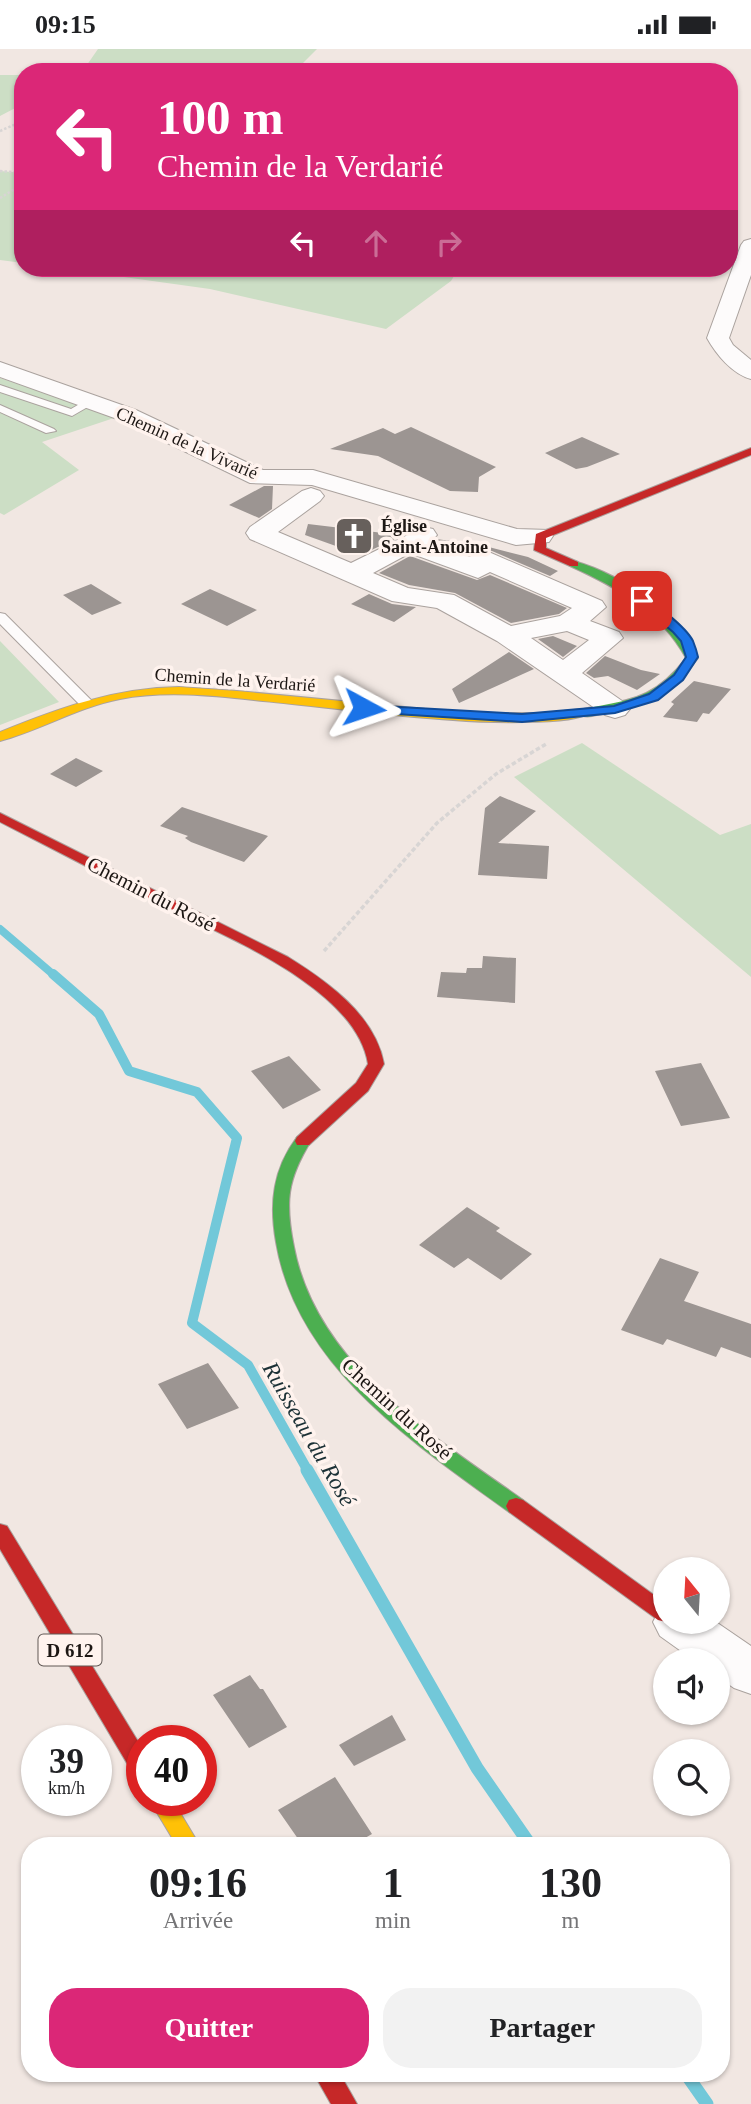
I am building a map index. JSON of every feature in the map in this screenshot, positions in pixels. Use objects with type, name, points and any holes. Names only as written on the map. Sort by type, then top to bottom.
[{"type":"street","points":[[751,245],[718,338],[724,349],[751,372]]},
{"type":"street","name":"Chemin de la Vivarié","points":[[0,369],[82,407],[128,415],[259,478],[313,477],[504,549]]},
{"type":"street","points":[[444,601],[504,549],[751,451]]},
{"type":"street","points":[[259,478],[417,539],[504,549],[592,607],[569,622],[507,635]]},
{"type":"street","points":[[311,496],[259,533],[402,595],[444,601],[507,635],[564,673],[602,711]]},
{"type":"street","points":[[352,573],[417,539],[504,549]]},
{"type":"street","name":"Chemin de la Verdarié","points":[[0,737],[86,703],[137,694],[172,692],[491,718],[602,711],[654,697],[679,678],[692,657],[687,641],[677,629],[624,586],[540,550],[504,549]]},
{"type":"street","points":[[564,673],[609,638],[569,622]]},
{"type":"street","name":"Chemin du Rosé","points":[[0,817],[305,973],[339,1000],[360,1025],[376,1054],[375,1066],[348,1101],[300,1144],[285,1170],[279,1197],[282,1235],[296,1291],[313,1322],[342,1363],[438,1450],[653,1605]]},
{"type":"street","name":"D 612","points":[[0,1532],[126,1741]]},
{"type":"street","points":[[696,1635],[751,1673]]},
{"type":"street","points":[[170,1816],[183,1837]]},
{"type":"street","points":[[331,2082],[345,2104]]},
{"type":"lane","points":[[0,387],[34,400],[82,407]]},
{"type":"lane","points":[[6,410],[34,400]]},
{"type":"lane","points":[[38,425],[82,407]]},
{"type":"lane","points":[[6,410],[50,431]]},
{"type":"lane","points":[[0,617],[86,703]]},
{"type":"path","points":[[305,973],[437,823],[496,774],[602,711]]},
{"type":"green space","points":[[98,49],[317,49],[303,63],[88,63]]},
{"type":"green space","points":[[0,75],[14,75],[14,109],[0,116]]},
{"type":"green space","points":[[0,171],[14,172],[14,262],[0,260]]},
{"type":"green space","points":[[124,277],[453,277],[386,329],[210,289]]},
{"type":"green space","points":[[0,378],[117,417],[42,442],[79,470],[4,515],[0,513]]},
{"type":"green space","points":[[0,641],[59,702],[0,725]]},
{"type":"green space","points":[[582,743],[720,835],[751,824],[751,977],[514,777]]},
{"type":"building","points":[[411,427],[496,467],[479,477],[478,492],[450,491],[378,456],[330,449],[383,428],[395,434]]},
{"type":"building","points":[[582,437],[620,454],[576,469],[545,453]]},
{"type":"building","points":[[264,486],[273,486],[272,509],[259,518],[229,505]]},
{"type":"building","name":"Église Saint-Antoine","points":[[308,524],[401,536],[361,555],[305,535]]},
{"type":"building","points":[[435,541],[481,545],[528,557],[558,571],[550,576],[492,551],[481,548],[469,554]]},
{"type":"building","points":[[410,556],[477,580],[490,575],[567,608],[559,614],[511,623],[455,593],[409,585],[379,573]]},
{"type":"building","points":[[91,584],[122,603],[92,615],[63,595]]},
{"type":"building","points":[[210,589],[257,610],[227,626],[181,604]]},
{"type":"building","points":[[369,594],[392,604],[416,607],[394,622],[351,604]]},
{"type":"building","points":[[553,636],[577,646],[563,657],[538,639]]},
{"type":"building","points":[[509,652],[534,669],[459,703],[452,689]]},
{"type":"building","points":[[605,656],[641,670],[660,674],[637,690],[608,676],[594,678],[586,673]]},
{"type":"building","points":[[694,681],[731,689],[709,714],[703,713],[697,722],[663,717],[674,704],[671,702]]},
{"type":"building","points":[[76,758],[103,771],[76,787],[50,774]]},
{"type":"building","points":[[500,796],[536,811],[498,843],[549,846],[547,879],[478,875],[485,808]]},
{"type":"building","points":[[182,807],[268,836],[244,862],[191,842],[185,838],[188,836],[160,826]]},
{"type":"building","points":[[483,956],[516,958],[515,1003],[437,997],[441,972],[466,973],[467,968],[482,968]]},
{"type":"building","points":[[289,1056],[321,1090],[283,1109],[251,1071]]},
{"type":"building","points":[[701,1063],[730,1118],[681,1126],[655,1071]]},
{"type":"building","points":[[467,1207],[500,1228],[496,1231],[532,1254],[501,1280],[468,1258],[454,1268],[419,1245]]},
{"type":"building","points":[[660,1258],[699,1272],[684,1301],[751,1324],[751,1358],[721,1347],[716,1357],[667,1339],[663,1345],[621,1330]]},
{"type":"building","points":[[208,1363],[239,1408],[187,1429],[158,1384]]},
{"type":"building","points":[[250,1675],[260,1689],[263,1689],[287,1727],[249,1748],[213,1695]]},
{"type":"building","points":[[392,1715],[406,1740],[354,1766],[339,1745]]},
{"type":"building","points":[[335,1777],[372,1834],[367,1837],[297,1837],[278,1810]]},
{"type":"waterway","name":"Ruisseau du Rosé","points":[[0,929],[55,976]]},
{"type":"waterway","name":"Ruisseau du Rosé","points":[[53,974],[99,1014],[129,1071],[197,1092],[237,1138],[192,1323],[248,1365],[308,1471]]},
{"type":"waterway","name":"Ruisseau du Rosé","points":[[307,1470],[477,1768],[525,1837]]},
{"type":"waterway","name":"Ruisseau du Rosé","points":[[692,2082],[707,2104]]},
{"type":"traffic: fast","points":[[574,564],[642,600],[671,625],[692,658],[670,684],[658,693],[617,708],[583,713]]},
{"type":"traffic: fast","points":[[303,1141],[289,1162],[282,1185],[280,1210],[291,1275],[313,1321],[335,1353],[390,1410],[516,1506]]},
{"type":"traffic: slow","points":[[0,737],[90,703],[121,695],[159,691],[237,694],[467,717],[544,717],[583,713]]},
{"type":"traffic: slow","points":[[170,1816],[183,1837]]},
{"type":"traffic: jam","points":[[574,564],[540,550],[540,536],[751,451]]},
{"type":"traffic: jam","points":[[0,817],[283,960],[341,1004],[366,1034],[374,1049],[376,1064],[362,1087],[303,1141]]},
{"type":"traffic: jam","points":[[516,1506],[653,1605]]},
{"type":"traffic: jam","points":[[0,1532],[126,1741]]},
{"type":"traffic: jam","points":[[331,2082],[345,2104]]},
{"type":"place","name":"Église Saint-Antoine","points":[[354,536]]},
{"type":"route","points":[[364,708],[471,717],[522,718],[615,709],[654,697],[679,678],[692,657],[687,641],[677,629],[642,601]]}]
